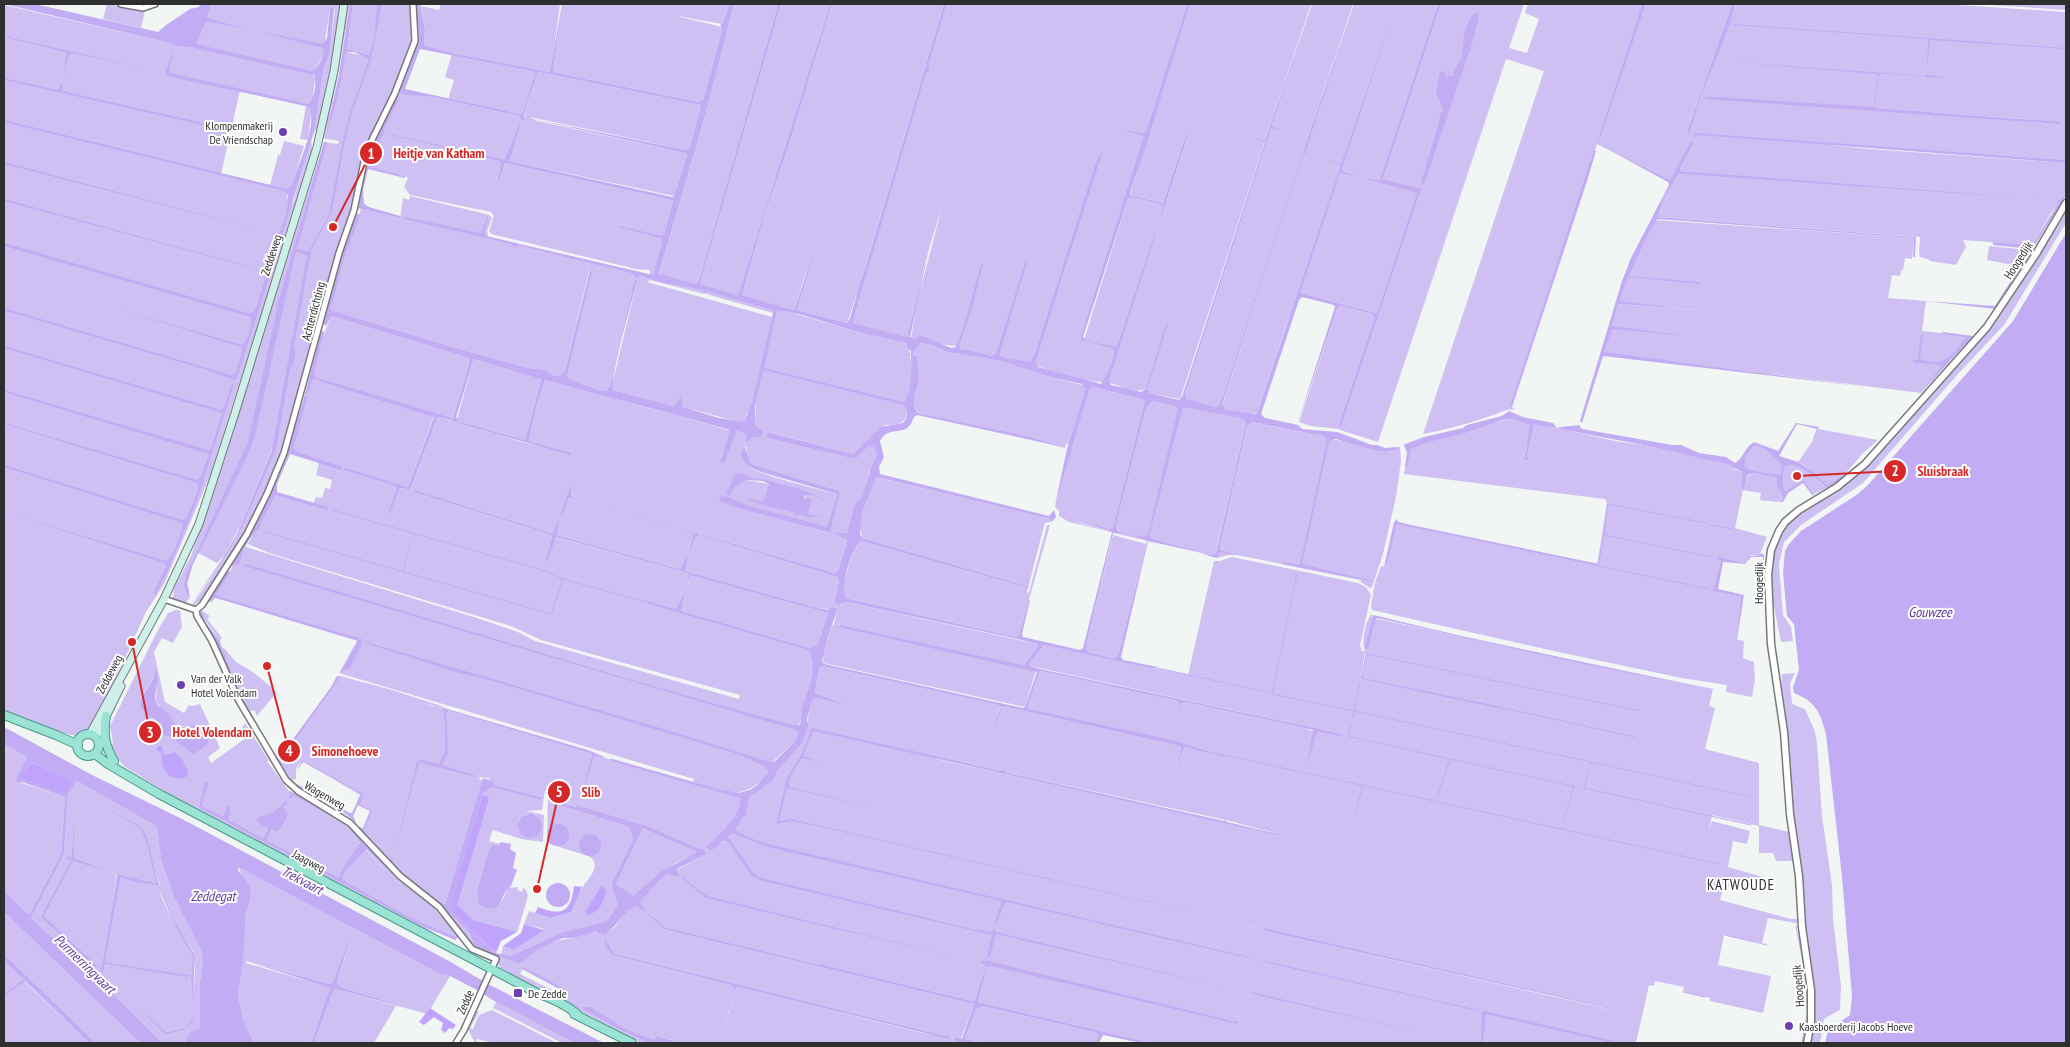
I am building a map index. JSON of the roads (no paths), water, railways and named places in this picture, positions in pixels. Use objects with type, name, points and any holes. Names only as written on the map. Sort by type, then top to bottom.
[{"type":"main road","name":"Zeddeweg","points":[[93,736],[164,599],[203,509],[230,430],[314,154],[334,72],[344,4]]},
{"type":"main road","name":"Zeddeweg","points":[[93,736],[106,716],[162,608],[164,599]]},
{"type":"main road","points":[[4,716],[79,742]]},
{"type":"main road","points":[[106,716],[104,739],[107,750],[123,771]]},
{"type":"main road","points":[[97,751],[99,744],[93,736],[83,736],[79,742],[79,750],[84,755],[97,751],[114,761]]},
{"type":"main road","points":[[97,751],[108,764],[123,771]]},
{"type":"main road","name":"Jaagweg","points":[[123,771],[159,794],[412,927],[441,939],[452,948],[632,1043]]},
{"type":"street","points":[[121,4],[143,8],[155,4]]},
{"type":"street","name":"Achterdichting","points":[[196,610],[202,605],[247,534],[267,494],[284,453],[339,253],[354,210],[366,152],[393,99],[414,45],[416,34],[413,4]]},
{"type":"street","name":"Hoogedijk","points":[[1807,1043],[1811,1023],[1811,990],[1802,924],[1799,876],[1790,814],[1784,732],[1771,644],[1768,575],[1769,559],[1773,544],[1779,531],[1789,518],[1837,487],[1865,464],[1987,328],[2036,254],[2066,203]]},
{"type":"street","points":[[164,599],[196,610]]},
{"type":"street","name":"Wagenweg","points":[[196,610],[197,616],[212,641],[239,701],[286,780],[298,791],[350,823],[400,876],[439,907],[472,949],[496,960]]},
{"type":"street","name":"Zedde","points":[[456,1043],[496,960]]},
{"type":"water","points":[[4,4],[35,4],[158,32],[190,9],[199,7],[200,4],[211,4],[207,18],[250,30],[206,21],[196,44],[312,71],[320,61],[323,48],[256,31],[323,44],[327,38],[330,8],[334,8],[330,52],[324,67],[314,132],[281,239],[271,233],[279,233],[287,210],[288,195],[284,191],[4,122],[4,120],[287,189],[292,184],[309,136],[311,126],[310,107],[167,76],[165,73],[174,49],[169,70],[171,73],[308,104],[315,91],[314,75],[194,48],[175,46]]},
{"type":"water","points":[[350,4],[353,4],[347,49],[369,55],[374,40],[377,4],[382,4],[371,60],[352,112],[344,145],[332,212],[311,250],[294,346],[295,358],[290,370],[276,449],[242,528],[227,555],[191,604],[225,555],[237,534],[272,450],[307,256],[296,251],[255,436],[247,457],[193,564],[187,584],[189,595],[185,602],[188,596],[184,586],[186,575],[248,442],[279,299],[324,142],[327,142],[297,249],[308,252],[329,215],[342,145],[351,110],[369,59],[354,52],[346,52],[337,100],[326,137],[339,74]]},
{"type":"water","points":[[415,4],[420,4],[425,29],[424,45],[452,53],[550,72],[562,4],[553,72],[699,102],[703,100],[722,28],[720,25],[723,23],[729,4],[734,4],[706,113],[659,274],[696,284],[699,280],[778,4],[781,4],[700,284],[738,295],[830,4],[832,4],[789,145],[766,211],[742,295],[794,310],[815,249],[797,310],[847,323],[944,4],[947,4],[929,64],[929,71],[926,74],[852,323],[907,337],[930,244],[910,337],[915,339],[920,335],[951,348],[956,347],[965,323],[981,264],[983,264],[973,305],[959,346],[962,349],[992,356],[996,354],[1025,263],[1028,259],[999,355],[1004,358],[1030,362],[1035,354],[1097,158],[1103,151],[1035,363],[1038,367],[1101,384],[1112,363],[1115,349],[1081,340],[1081,335],[1144,136],[1117,128],[1143,133],[1146,131],[1187,4],[1190,4],[1130,195],[1163,203],[1183,143],[1190,130],[1158,228],[1163,205],[1131,197],[1128,199],[1083,337],[1087,341],[1117,347],[1156,233],[1109,380],[1111,385],[1141,392],[1146,389],[1164,330],[1169,321],[1147,389],[1149,393],[1179,400],[1182,397],[1265,142],[1250,136],[1265,140],[1312,4],[1272,126],[1287,132],[1271,128],[1185,394],[1187,399],[1217,407],[1222,399],[1308,138],[1290,133],[1308,137],[1354,4],[1305,153],[1318,158],[1304,154],[1222,405],[1226,410],[1255,414],[1257,413],[1341,165],[1322,158],[1341,164],[1397,4],[1341,171],[1358,177],[1340,173],[1300,293],[1377,313],[1417,193],[1361,178],[1380,180],[1435,14],[1439,4],[1441,4],[1383,179],[1417,188],[1422,187],[1340,430],[1340,422],[1375,318],[1372,314],[1342,306],[1338,307],[1298,422],[1335,307],[1334,305],[1302,297],[1299,300],[1261,414],[1265,418],[1298,425],[1302,429],[1337,432],[1385,448],[1399,447],[1399,450],[1385,452],[1336,439],[1329,441],[1302,564],[1373,582],[1282,564],[1282,562],[1300,565],[1327,440],[1323,436],[1252,422],[1247,426],[1220,547],[1222,550],[1236,555],[1220,552],[1217,558],[1202,554],[1214,555],[1216,553],[1246,422],[1241,418],[1183,407],[1149,536],[1152,539],[1199,552],[1148,541],[1121,657],[1123,660],[1158,667],[1150,668],[1044,645],[1029,664],[1040,669],[1315,728],[1342,734],[1342,736],[1317,732],[1307,766],[1313,730],[1185,702],[1182,703],[1174,737],[1180,704],[1178,701],[1039,672],[1028,707],[1030,709],[1173,740],[1230,758],[1184,747],[1176,771],[1181,747],[1179,746],[1003,706],[995,724],[1001,707],[999,705],[822,666],[819,669],[815,693],[846,705],[817,698],[813,700],[807,720],[809,726],[802,743],[777,771],[773,780],[749,798],[746,816],[743,817],[735,830],[750,838],[768,844],[1252,959],[1007,902],[1005,902],[997,923],[995,922],[1002,901],[767,847],[733,833],[728,837],[758,877],[976,930],[993,932],[994,928],[996,932],[1245,992],[996,934],[990,957],[987,957],[992,935],[759,880],[751,875],[728,842],[724,841],[712,850],[706,847],[733,818],[740,805],[740,798],[615,762],[609,758],[718,789],[739,793],[750,790],[757,785],[768,772],[766,767],[741,755],[486,679],[459,673],[365,643],[664,729],[766,761],[774,762],[795,741],[798,732],[796,730],[244,566],[245,564],[314,584],[728,707],[797,726],[800,725],[802,709],[812,672],[811,657],[808,650],[649,604],[644,600],[676,609],[686,589],[681,608],[682,611],[810,648],[818,644],[828,613],[691,575],[687,583],[689,574],[684,572],[556,537],[547,563],[545,562],[552,537],[549,534],[413,492],[414,490],[552,533],[560,519],[557,535],[680,569],[688,553],[685,571],[818,608],[828,610],[832,607],[837,610],[823,654],[822,661],[824,664],[1023,708],[1025,707],[1037,672],[838,627],[840,625],[1024,665],[1038,646],[1038,644],[1018,639],[855,604],[845,602],[839,605],[834,602],[839,581],[837,577],[699,535],[694,540],[691,549],[689,549],[692,533],[571,498],[568,499],[562,516],[560,515],[570,487],[572,487],[571,496],[578,499],[835,573],[838,571],[847,540],[836,534],[836,532],[847,533],[855,504],[862,498],[872,464],[877,454],[873,446],[868,447],[857,458],[850,458],[766,438],[768,432],[853,454],[881,427],[903,423],[907,414],[904,405],[763,370],[755,404],[755,424],[763,431],[761,437],[753,437],[747,442],[746,434],[737,431],[724,463],[721,462],[730,430],[545,380],[536,408],[529,441],[571,453],[570,455],[461,424],[462,422],[525,440],[541,379],[474,359],[456,417],[457,422],[439,417],[437,419],[410,490],[401,488],[399,490],[390,515],[388,514],[396,489],[395,486],[344,470],[345,468],[408,487],[434,417],[318,381],[318,378],[453,418],[469,358],[331,316],[326,326],[323,324],[341,256],[355,213],[360,215],[344,259],[331,310],[456,348],[529,368],[545,370],[554,376],[561,376],[565,371],[590,270],[592,271],[567,376],[569,379],[601,391],[606,391],[610,386],[634,281],[637,281],[618,354],[613,390],[674,406],[681,396],[683,407],[719,418],[744,422],[752,403],[773,314],[773,310],[708,292],[704,294],[703,290],[660,282],[639,275],[638,278],[635,277],[635,274],[519,245],[515,248],[512,244],[404,219],[405,217],[481,233],[489,215],[486,236],[653,275],[662,241],[661,238],[619,227],[662,236],[673,201],[505,163],[499,181],[497,181],[501,164],[499,161],[389,134],[505,159],[519,124],[510,161],[672,197],[674,196],[687,155],[684,153],[528,118],[686,150],[690,147],[701,105],[538,72],[524,113],[525,118],[522,121],[519,116],[432,97],[401,94],[399,91],[419,37]],"holes":[[[420,49],[533,71],[535,73],[522,113],[520,114],[405,89]],[[777,310],[799,314],[861,333],[906,343],[911,351],[910,382],[908,394],[903,402],[764,368]],[[921,343],[932,345],[948,352],[1001,361],[1050,377],[1082,384],[1086,389],[1067,449],[1055,505],[1089,390],[1092,387],[1145,400],[1113,527],[1110,529],[1074,520],[1112,532],[1083,648],[1080,650],[1023,637],[1022,634],[1030,600],[1019,635],[1016,637],[846,598],[845,584],[850,560],[861,541],[1029,587],[862,538],[860,534],[862,513],[876,477],[1050,519],[1052,522],[1056,517],[1054,510],[1049,516],[880,474],[879,467],[884,457],[880,441],[889,433],[907,428],[917,415],[1064,447],[1029,437],[918,413],[914,404],[919,382],[916,356],[913,355]],[[1153,401],[1174,406],[1178,409],[1148,534],[1144,537],[1132,534],[1147,541],[1118,656],[1113,658],[1088,652],[1086,647],[1113,533],[1128,534],[1118,531],[1116,525],[1146,408]]]},
{"type":"water","points":[[1643,4],[1645,4],[1643,12],[1596,146],[1639,15],[1638,13]]},
{"type":"water","points":[[1732,4],[1735,4],[1730,24],[1702,94],[1689,133],[1687,131]]},
{"type":"water","points":[[1478,12],[1478,21],[1472,44],[1424,184],[1421,183],[1440,118],[1439,114],[1442,113],[1443,109],[1436,93],[1440,72],[1443,71],[1447,76],[1454,75],[1453,72],[1462,57],[1464,33],[1471,16]]},
{"type":"water","points":[[1734,24],[2066,49],[1930,40],[1927,69],[1928,39]]},
{"type":"water","points":[[4,36],[143,68],[72,53],[68,57],[64,79],[66,52]]},
{"type":"water","points":[[1719,61],[1925,76],[1927,73],[1928,75],[1948,78],[1880,74],[1875,106],[1878,108],[2060,122],[2060,124],[1705,99],[1705,97],[1717,97],[1874,107],[1878,75],[1876,74]]},
{"type":"water","points":[[4,78],[57,90],[63,83],[62,90],[67,92],[230,129],[229,131],[4,80]]},
{"type":"water","points":[[397,97],[399,100],[374,151],[371,167],[405,176],[405,178],[368,169],[363,190],[364,204],[400,216],[400,218],[357,208],[368,154]]},
{"type":"water","points":[[1694,133],[2066,160],[2066,163],[1698,135],[1695,138]]},
{"type":"water","points":[[1691,141],[1694,142],[1680,169],[1682,171],[2054,200],[1679,174],[1664,197],[1657,217],[1916,237],[1915,257],[1913,257],[1914,238],[1657,219],[1629,276],[1698,282],[1700,284],[1628,277],[1619,301],[1685,309],[1618,304],[1612,326],[1687,336],[1612,329],[1604,352],[1867,387],[1603,356],[1582,423],[1580,421],[1622,281],[1631,258],[1669,185],[1668,182],[1602,146],[1670,180]]},
{"type":"water","points":[[1594,150],[1596,151],[1587,181],[1512,407],[1510,407]]},
{"type":"water","points":[[4,162],[268,232],[4,164]]},
{"type":"water","points":[[2064,196],[1995,309],[1926,301],[1995,306],[2031,249],[1993,245],[1993,242],[2032,245],[2058,204],[2058,200],[2061,200]]},
{"type":"water","points":[[4,199],[244,265],[256,269],[4,201]]},
{"type":"water","name":"Gouwzee","points":[[2066,233],[2066,1043],[1825,1043],[1828,1030],[1850,1015],[1852,996],[1842,877],[1826,734],[1816,709],[1807,700],[1794,693],[1793,687],[1799,670],[1794,624],[1787,616],[1783,573],[1785,551],[1801,531],[1858,494],[1868,485],[1999,337],[2013,321]]},
{"type":"water","points":[[4,243],[251,314],[256,308],[266,276],[266,273],[260,270],[267,270],[272,259],[275,260],[235,380],[6,311],[4,308],[231,375],[235,374],[242,352],[241,347],[112,307],[242,345],[250,332],[251,317],[4,246]]},
{"type":"water","points":[[321,331],[324,332],[314,373],[316,379],[312,380],[306,396],[293,449],[342,467],[341,470],[290,454],[277,484],[277,492],[328,507],[327,510],[275,495],[260,524],[260,528],[247,544],[240,563],[231,567],[254,526],[274,483],[305,394]]},
{"type":"water","points":[[1942,332],[1973,336],[1926,386],[1941,367],[1937,364],[1913,363],[1913,360],[1918,358],[1921,335],[1923,335],[1920,359],[1935,362],[1951,355],[1966,337],[1943,334]]},
{"type":"water","points":[[4,346],[221,410],[224,408],[231,385],[234,384],[198,498],[167,573],[155,596],[154,592],[166,566],[164,563],[4,512],[166,561],[176,545],[183,526],[182,523],[4,467],[4,465],[182,520],[186,519],[194,501],[198,483],[4,423],[197,480],[201,477],[209,454],[4,392],[4,390],[208,450],[211,449],[222,413],[4,348]]},
{"type":"water","points":[[1509,411],[1523,417],[1553,423],[1556,427],[1534,424],[1527,457],[1529,460],[1524,460],[1530,425],[1512,419],[1502,420],[1411,449],[1407,467],[1405,467],[1407,453],[1405,444],[1502,416]]},
{"type":"water","points":[[1796,423],[1819,427],[1813,439],[1817,429],[1797,424],[1779,456],[1798,462],[1811,469],[1827,485],[1846,473],[1848,475],[1827,488],[1799,467],[1788,465],[1784,468],[1783,484],[1785,491],[1803,480],[1814,494],[1813,496],[1803,483],[1788,493],[1783,502],[1779,502],[1783,498],[1777,486],[1777,478],[1754,473],[1747,475],[1744,489],[1741,488],[1743,472],[1729,464],[1561,429],[1561,427],[1579,425],[1582,429],[1681,445],[1699,453],[1726,457],[1735,463],[1754,442],[1778,451]],"holes":[[[1754,446],[1766,450],[1782,464],[1780,475],[1750,470],[1744,466],[1746,456]]]},
{"type":"water","points":[[744,445],[751,464],[840,491],[830,533],[737,508],[719,500],[720,497],[727,496],[747,505],[827,527],[837,494],[761,472],[747,466],[743,461],[741,453]]},
{"type":"water","points":[[743,473],[751,478],[789,486],[812,494],[826,502],[813,495],[804,495],[804,499],[811,498],[809,515],[825,516],[807,517],[798,514],[795,517],[796,513],[758,504],[747,499],[763,501],[769,484],[763,481],[746,480],[733,489],[730,496],[726,494],[735,474]]},
{"type":"water","points":[[1397,519],[1398,522],[1411,525],[1599,564],[1597,566],[1397,524],[1387,563],[1385,563],[1394,522]]},
{"type":"water","points":[[1761,553],[1764,555],[1764,571],[1762,570],[1763,557],[1751,557],[1745,564],[1723,562],[1718,589],[1744,595],[1736,639],[1741,597],[1713,591],[1721,561],[1716,558],[1717,556],[1744,563],[1749,556],[1758,556]]},
{"type":"water","points":[[228,571],[230,573],[217,592],[217,596],[362,639],[361,646],[350,668],[341,672],[358,641],[215,598],[211,602],[208,601]]},
{"type":"water","points":[[202,611],[205,622],[218,638],[240,693],[268,743],[267,745],[237,690],[216,641],[206,628],[200,614]]},
{"type":"water","points":[[1373,615],[1702,688],[1377,618],[1368,649],[1365,648]]},
{"type":"water","points":[[1366,652],[1367,656],[1363,674],[1365,678],[1516,710],[1498,708],[1361,679]]},
{"type":"water","points":[[154,668],[158,676],[155,694],[157,705],[165,710],[174,722],[180,726],[184,727],[195,724],[208,740],[208,744],[193,755],[171,736],[165,736],[158,729],[155,720],[141,708],[142,697],[153,679]]},
{"type":"water","points":[[337,676],[340,676],[338,680],[281,760],[281,764],[290,780],[271,749],[280,757]]},
{"type":"water","points":[[423,702],[588,750],[605,757],[594,756],[581,799],[592,754],[449,711],[446,713],[448,753],[442,765],[476,776],[419,762],[394,854],[417,762],[421,760],[439,764],[445,753],[443,709]]},
{"type":"water","name":"Zeddegat","points":[[4,727],[92,775],[184,820],[449,961],[488,984],[604,1043],[574,1043],[477,990],[450,976],[440,974],[238,867],[238,870],[249,885],[251,895],[246,913],[243,959],[238,994],[243,1019],[254,1043],[184,1043],[190,1032],[198,1029],[200,1026],[200,981],[203,961],[201,950],[174,897],[161,860],[157,826],[77,781],[68,794],[64,854],[31,918],[104,985],[163,1043],[140,1043],[4,912],[4,891],[29,915],[61,854],[65,797],[22,782],[17,783],[16,779],[27,759],[4,744]],"holes":[[[32,762],[71,782],[65,793],[19,779],[20,775]]]},
{"type":"water","points":[[812,728],[1225,820],[1282,836],[813,731],[803,756],[820,762],[802,758],[790,777],[789,787],[889,811],[787,788],[779,820],[781,821],[791,819],[1261,929],[830,829],[792,821],[776,824],[787,778],[801,755]]},
{"type":"water","points":[[302,760],[363,794],[360,805],[372,811],[364,830],[386,855],[385,857],[359,827],[363,828],[370,811],[358,805],[353,816],[357,824],[335,807],[293,784],[295,783],[350,813],[352,813],[361,794],[303,762],[296,771]]},
{"type":"water","points":[[483,778],[493,781],[494,785],[542,798],[542,800],[491,787],[483,794],[452,903],[453,913],[496,953],[510,956],[563,932],[607,921],[618,905],[611,885],[633,839],[629,827],[552,803],[553,801],[576,807],[578,803],[579,806],[649,827],[699,849],[703,849],[706,854],[677,869],[680,875],[669,874],[662,878],[640,902],[646,912],[635,906],[605,935],[595,932],[574,938],[563,938],[540,948],[519,964],[477,949],[468,931],[413,882],[445,905]],"holes":[[[643,828],[696,851],[696,853],[662,871],[633,896],[616,884]]]},
{"type":"water","points":[[205,782],[208,782],[202,806],[223,816],[228,805],[231,807],[229,820],[263,838],[268,829],[258,823],[257,818],[274,812],[286,800],[288,802],[283,807],[289,814],[278,832],[271,829],[267,840],[339,878],[342,869],[360,843],[346,825],[294,796],[291,799],[289,797],[291,794],[288,792],[290,791],[348,825],[400,882],[432,906],[404,887],[366,849],[344,873],[343,880],[410,917],[456,937],[456,934],[436,910],[456,931],[458,937],[455,940],[422,926],[199,807]]},
{"type":"water","points":[[85,796],[142,827],[147,838],[158,882],[173,918],[195,956],[192,1009],[191,975],[193,956],[175,926],[158,885],[137,883],[121,877],[105,962],[188,975],[187,977],[105,964],[103,974],[99,970],[101,969],[117,874],[73,861],[44,916],[97,966],[96,968],[41,917],[71,860],[66,858],[67,856],[71,857],[72,851],[74,806],[74,858],[118,874],[156,883],[141,829]]},
{"type":"water","points":[[530,814],[539,817],[542,826],[539,835],[530,838],[521,835],[518,826],[521,817]]},
{"type":"water","points":[[558,824],[566,827],[569,835],[566,843],[558,846],[550,843],[547,835],[550,827]]},
{"type":"water","points":[[590,834],[598,837],[601,845],[598,853],[590,856],[582,853],[579,845],[582,837]]},
{"type":"water","points":[[500,842],[511,844],[510,849],[516,853],[513,868],[517,870],[511,886],[507,889],[496,907],[492,909],[479,904],[477,891],[489,850],[493,845],[499,846]]},
{"type":"water","points":[[392,858],[393,862],[408,877],[389,859]]},
{"type":"water","points":[[684,878],[707,896],[976,962],[837,929],[833,930],[832,928],[706,898]]},
{"type":"water","points":[[553,883],[563,883],[570,890],[570,900],[563,907],[553,907],[546,900],[546,890]]},
{"type":"water","points":[[650,914],[664,927],[820,965],[822,963],[972,1001],[975,1000],[984,971],[986,971],[978,1002],[1152,1043],[1141,1043],[1103,1035],[1099,1043],[1096,1043],[1098,1035],[1094,1032],[982,1006],[976,1009],[965,1039],[981,1043],[960,1043],[954,1040],[955,1038],[962,1039],[974,1004],[671,931],[662,928],[648,915]]},
{"type":"water","points":[[1265,928],[1639,1015],[1269,932],[1264,930]]},
{"type":"water","points":[[351,935],[337,982],[338,986],[420,1012],[336,989],[333,992],[314,1043],[311,1043],[330,988],[246,961],[330,984],[333,982]]},
{"type":"water","points":[[606,940],[613,953],[950,1037],[949,1039],[738,987],[736,988],[724,1024],[734,989],[731,985],[612,955],[605,946],[604,941]]},
{"type":"water","points":[[4,954],[96,1043],[89,1043],[25,981],[4,996],[23,979],[4,961]]},
{"type":"water","points":[[1257,959],[1470,1008],[1478,1011],[1268,963]]},
{"type":"water","points":[[980,961],[989,961],[1238,1022],[1238,1024],[991,966],[987,967]]},
{"type":"water","points":[[523,967],[567,990],[563,997],[582,1007],[590,1007],[624,1028],[654,1040],[658,1036],[681,1043],[649,1043],[618,1029],[561,997],[563,991],[522,969]]},
{"type":"water","points":[[105,976],[166,1032],[184,1028],[191,1021],[192,1012],[193,1022],[184,1030],[166,1035]]},
{"type":"water","points":[[1250,991],[1252,992],[1429,1035],[1253,994]]},
{"type":"water","points":[[1482,1011],[1623,1043],[1611,1043],[1486,1014],[1483,1043],[1481,1043]]},
{"type":"waterway","points":[[1604,534],[1608,504],[1707,523]]},
{"type":"waterway","points":[[265,532],[551,614],[563,579],[542,570],[332,510]]},
{"type":"waterway","points":[[1711,525],[1733,529]]},
{"type":"waterway","points":[[412,538],[414,534]]},
{"type":"waterway","points":[[1709,589],[1598,566],[1604,535],[1711,557]]},
{"type":"waterway","points":[[403,571],[410,544]]},
{"type":"waterway","points":[[1297,574],[1272,694],[1354,711],[1352,719]]},
{"type":"waterway","points":[[563,579],[646,602]]},
{"type":"waterway","points":[[1367,654],[1640,711]]},
{"type":"waterway","points":[[1153,667],[1271,693]]},
{"type":"waterway","points":[[1360,683],[1354,711],[1591,762]]},
{"type":"waterway","points":[[1508,709],[1635,737]]},
{"type":"waterway","points":[[1351,724],[1348,736],[1450,759]]},
{"type":"waterway","points":[[1215,753],[1561,829]]},
{"type":"waterway","points":[[1438,795],[1450,759],[1577,787]]},
{"type":"waterway","points":[[1590,765],[1591,762],[1751,797]]},
{"type":"waterway","points":[[1589,768],[1584,788],[1751,825]]},
{"type":"waterway","points":[[1356,811],[1362,787]]},
{"type":"waterway","points":[[1563,822],[1574,787]]},
{"type":"waterway","points":[[1562,827],[1561,829],[1719,864]]},
{"type":"waterway","points":[[1796,926],[1804,967]]},
{"type":"waterway","points":[[1725,935],[1767,945]]},
{"type":"waterway","points":[[1805,971],[1807,989]]},
{"type":"waterway","points":[[1683,992],[1705,997]]},
{"type":"waterway","points":[[1807,992],[1807,1013]]},
{"type":"waterway","points":[[1802,1043],[1807,1015]]},
{"type":"place","name":"Klompenmakerij De Vriendschap","points":[[283,132]]},
{"type":"place","name":"Heitje van Katham","points":[[333,227]]},
{"type":"place","name":"Sluisbraak","points":[[1797,476]]},
{"type":"place","name":"Hotel Volendam","points":[[132,642]]},
{"type":"place","name":"Simonehoeve","points":[[267,666]]},
{"type":"place","name":"Van der Valk Hotel Volendam","points":[[181,685]]},
{"type":"place","name":"Slib","points":[[537,889]]},
{"type":"place","name":"De Zedde","points":[[518,993]]},
{"type":"place","name":"Kaasboerderij Jacobs Hoeve","points":[[1789,1026]]},
{"type":"district","name":"KATWOUDE","points":[[1741,884]]},
{"type":"water label","name":"Trekvaart","points":[[302,880]]},
{"type":"water label","name":"Purmerringvaart","points":[[85,964]]}]
